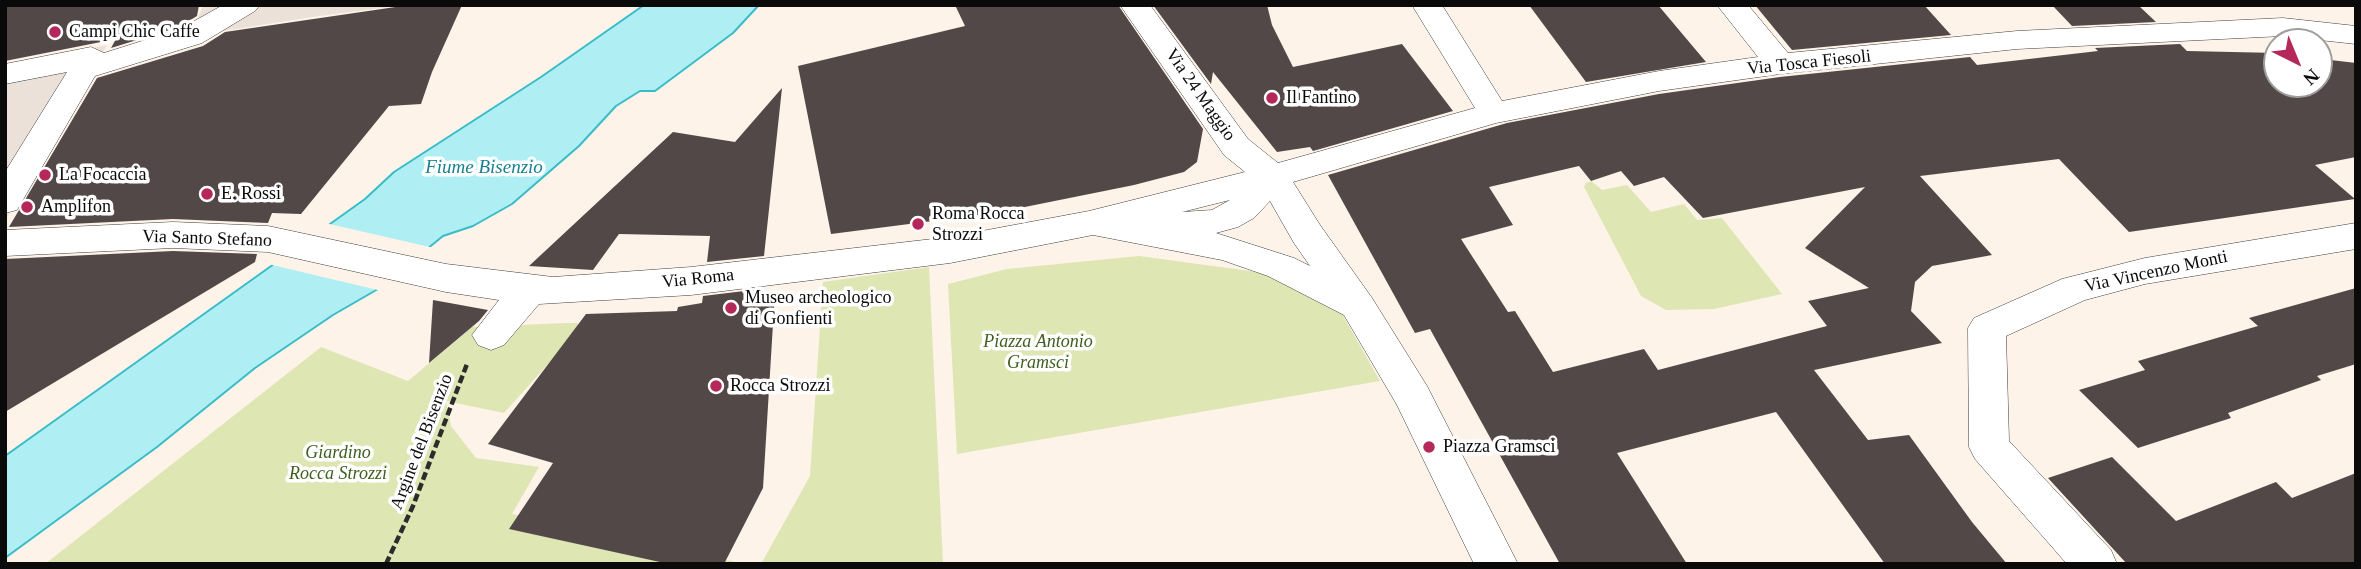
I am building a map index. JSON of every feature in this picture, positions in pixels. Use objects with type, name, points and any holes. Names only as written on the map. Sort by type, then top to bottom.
[{"type":"street","points":[[82,71],[191,36],[245,5]]},
{"type":"street","name":"Via 24 Maggio","points":[[1135,5],[1236,147],[1273,177]]},
{"type":"street","points":[[1427,5],[1494,113]]},
{"type":"street","points":[[1732,5],[1780,64]]},
{"type":"street","name":"Via Tosca Fiesoli","points":[[1273,177],[1494,113],[1659,81],[1780,64],[2063,38],[2283,27],[2356,35]]},
{"type":"street","points":[[5,74],[91,57],[5,201]]},
{"type":"street","points":[[1089,224],[1160,227],[1212,222],[1242,209],[1273,177],[1307,234],[1359,308],[1413,397],[1492,563]]},
{"type":"street","points":[[1089,224],[1226,248],[1281,267],[1359,308]]},
{"type":"street","name":"Via Roma","points":[[446,278],[552,291],[691,281],[950,250],[1089,224]]},
{"type":"street","name":"Via Santo Stefano","points":[[5,243],[173,235],[268,239],[446,278]]},
{"type":"street","name":"Via Vincenzo Monti","points":[[2095,564],[1989,447],[1987,328],[2075,289],[2145,271],[2356,236]]},
{"type":"street","points":[[491,335],[530,289]]},
{"type":"path","name":"Argine del Bisenzio","points":[[386,564],[413,506],[467,364],[491,335]]},
{"type":"green space","points":[[1591,181],[1602,190],[1627,185],[1651,212],[1684,204],[1697,220],[1722,218],[1782,294],[1714,309],[1666,310],[1641,296],[1584,187]]},
{"type":"green space","name":"Piazza Antonio Gramsci","points":[[1139,256],[1265,273],[1341,312],[1380,381],[957,454],[948,284],[1007,269]]},
{"type":"green space","points":[[929,267],[943,564],[761,564],[810,476],[823,282]]},
{"type":"green space","name":"Giardino Rocca Strozzi","points":[[578,323],[575,334],[504,413],[446,401],[451,426],[476,458],[539,467],[512,514],[745,564],[45,564],[321,347],[408,381],[472,327]]},
{"type":"shaded area","points":[[203,5],[404,5],[191,36]]},
{"type":"shaded area","points":[[107,45],[95,67],[5,221],[5,66]]},
{"type":"water","name":"Fiume Bisenzio","points":[[644,5],[759,5],[733,33],[655,91],[640,91],[616,106],[579,146],[512,204],[473,226],[443,236],[378,289],[333,315],[255,368],[157,447],[5,558],[5,456],[365,199],[394,172],[541,77]]},
{"type":"pier","points":[[325,223],[434,248],[382,291],[268,264]]},
{"type":"building","points":[[5,5],[199,5],[197,16],[179,27],[111,48],[116,39],[5,61]]},
{"type":"building","points":[[409,5],[462,5],[421,104],[389,106],[301,214],[272,213],[268,223],[173,219],[9,227],[97,78],[203,46],[225,32]]},
{"type":"building","points":[[955,5],[1118,5],[1203,129],[1197,162],[1184,172],[1134,185],[995,213],[831,234],[798,66],[965,26]]},
{"type":"building","points":[[1153,5],[1267,5],[1272,25],[1293,67],[1402,44],[1453,111],[1313,151],[1310,147],[1277,152],[1213,72],[1211,84]]},
{"type":"building","points":[[1529,5],[1658,5],[1706,62],[1586,82]]},
{"type":"building","points":[[1755,5],[1924,5],[1951,35],[1792,50]]},
{"type":"building","points":[[2052,5],[2138,5],[2156,22],[2072,26]]},
{"type":"building","points":[[2180,44],[2187,51],[2263,53],[2263,98],[2333,98],[2333,60],[2356,63],[2356,157],[2315,165],[2355,199],[2129,232],[2059,159],[1920,176],[1992,255],[1932,266],[1915,282],[1911,311],[1942,343],[1814,370],[1868,440],[1909,435],[1972,522],[2007,564],[1885,564],[1776,412],[1617,453],[1687,564],[1560,564],[1430,329],[1415,333],[1328,175],[1507,123],[1659,94],[1780,77],[1970,57],[1977,65],[2098,51],[2095,48]],"holes":[[[1579,166],[1591,181],[1621,171],[1634,186],[1664,177],[1703,218],[1865,187],[1805,248],[1869,288],[1808,301],[1827,326],[1658,370],[1644,349],[1553,372],[1515,311],[1508,312],[1461,239],[1513,225],[1489,187]]]},
{"type":"building","points":[[782,88],[764,256],[707,262],[710,236],[619,234],[593,270],[529,266],[673,132],[735,142]]},
{"type":"building","points":[[173,251],[257,254],[255,262],[5,412],[5,259]]},
{"type":"building","points":[[2356,288],[2356,364],[2317,376],[2321,380],[2228,413],[2231,418],[2138,448],[2079,390],[2145,370],[2138,361],[2258,326],[2249,318]]},
{"type":"building","points":[[761,289],[761,294],[775,291],[763,488],[724,564],[669,564],[509,529],[553,463],[488,444],[586,314],[677,311],[678,307],[702,303],[703,296]]},
{"type":"building","points":[[433,300],[488,310],[479,321],[429,363]]},
{"type":"building","points":[[2112,457],[2176,521],[2276,482],[2292,498],[2356,473],[2356,564],[2127,564],[2048,478]]},
{"type":"place","name":"Campi Chic Caffe","points":[[55,32]]},
{"type":"place","name":"Il Fantino","points":[[1272,98]]},
{"type":"place","name":"La Focaccia","points":[[45,175]]},
{"type":"place","name":"E. Rossi","points":[[207,194]]},
{"type":"place","name":"Amplifon","points":[[27,207]]},
{"type":"place","name":"Roma Rocca Strozzi","points":[[918,224]]},
{"type":"place","name":"Museo archeologico di Gonfienti","points":[[731,308]]},
{"type":"place","name":"Rocca Strozzi","points":[[716,386]]},
{"type":"place","name":"Piazza Gramsci","points":[[1429,447]]}]
